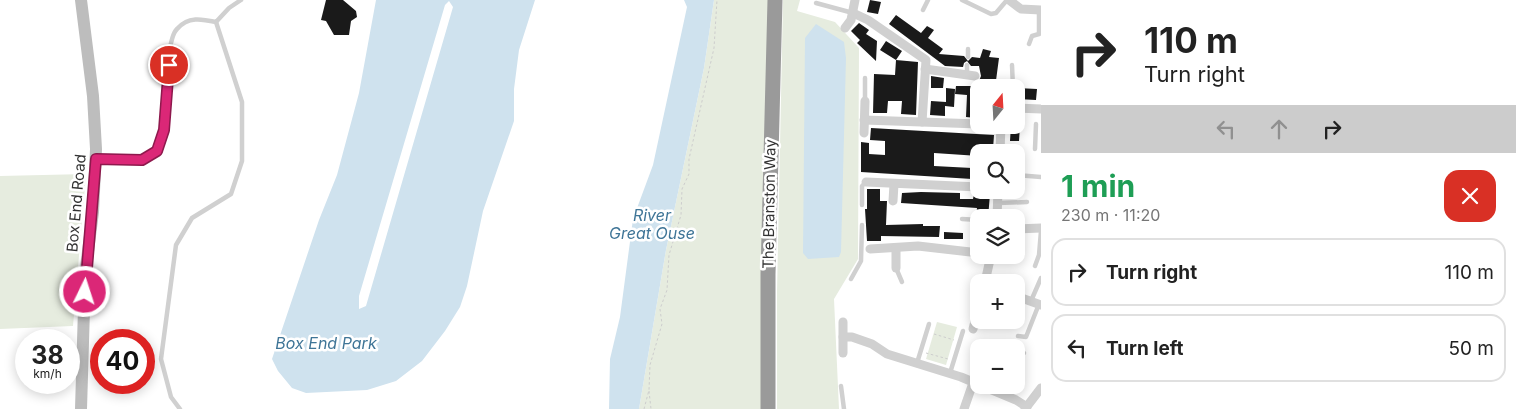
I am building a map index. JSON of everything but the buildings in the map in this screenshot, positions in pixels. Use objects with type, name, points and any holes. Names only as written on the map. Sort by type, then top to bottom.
[{"type":"highway","name":"The Branston Way","points":[[768,409],[768,274],[775,0]]},
{"type":"street","name":"Box End Road","points":[[81,0],[93,96],[96,159],[93,212],[85,274],[81,409]]},
{"type":"street","points":[[845,28],[853,13],[855,0]]},
{"type":"street","points":[[1008,0],[1021,9],[1040,10]]},
{"type":"street","points":[[853,13],[868,20],[926,60],[922,122]]},
{"type":"street","points":[[925,69],[970,72]]},
{"type":"street","points":[[864,133],[865,101]]},
{"type":"street","points":[[1025,109],[1038,111]]},
{"type":"street","points":[[864,120],[970,124]]},
{"type":"street","points":[[866,182],[970,187]]},
{"type":"street","points":[[893,201],[894,184]]},
{"type":"street","points":[[998,199],[998,209]]},
{"type":"street","points":[[1025,229],[1041,228]]},
{"type":"street","points":[[866,249],[918,246],[970,252]]},
{"type":"street","points":[[896,248],[896,268]]},
{"type":"street","points":[[1025,299],[1037,304]]},
{"type":"street","points":[[843,322],[843,353]]},
{"type":"street","points":[[843,337],[852,337],[872,344],[887,354],[950,373],[970,382]]},
{"type":"street","points":[[1004,394],[1026,408],[1041,388]]},
{"type":"street","points":[[964,409],[970,392]]},
{"type":"lane","points":[[216,22],[229,8],[241,0]]},
{"type":"lane","points":[[923,10],[928,0]]},
{"type":"lane","points":[[962,0],[991,14],[996,14],[1008,0]]},
{"type":"lane","points":[[816,3],[853,13]]},
{"type":"lane","points":[[1029,44],[1032,36],[1040,35],[1040,10]]},
{"type":"lane","points":[[96,159],[142,160],[157,151],[164,130],[170,49],[175,30],[185,22],[198,18],[216,22]]},
{"type":"lane","points":[[180,409],[171,397],[161,359],[176,245],[192,218],[231,194],[242,161],[242,102],[216,22]]},
{"type":"lane","points":[[968,49],[968,57]]},
{"type":"lane","points":[[1012,65],[1013,79]]},
{"type":"lane","points":[[865,78],[865,101]]},
{"type":"lane","points":[[1035,149],[1036,124]]},
{"type":"lane","points":[[1025,176],[1041,177]]},
{"type":"lane","points":[[862,205],[862,186],[866,182]]},
{"type":"lane","points":[[998,203],[1028,202]]},
{"type":"lane","points":[[962,219],[970,219]]},
{"type":"lane","points":[[851,278],[862,261],[866,249],[862,225]]},
{"type":"lane","points":[[1035,266],[1039,255],[1041,232]]},
{"type":"lane","points":[[896,268],[902,282]]},
{"type":"lane","points":[[1018,336],[1026,337],[1037,304],[1041,278]]},
{"type":"lane","points":[[917,363],[929,324]]},
{"type":"lane","points":[[950,373],[963,330]]},
{"type":"lane","points":[[841,386],[844,409]]},
{"type":"path","points":[[651,409],[649,390],[650,365],[662,324],[660,309],[667,290],[670,255],[681,215],[682,189],[689,174],[689,159],[714,48],[717,0]]},
{"type":"path","points":[[926,332],[960,341]]},
{"type":"path","points":[[920,351],[954,361]]},
{"type":"path","points":[[644,409],[649,390]]},
{"type":"shaded area","points":[[714,0],[770,0],[763,409],[639,409],[666,250],[704,68]]},
{"type":"shaded area","points":[[783,0],[800,0],[797,11],[835,22],[859,48],[858,259],[834,299],[839,409],[777,409],[777,292]]},
{"type":"shaded area","points":[[86,174],[73,326],[0,329],[0,176]]},
{"type":"shaded area","points":[[937,322],[957,327],[946,365],[926,359]]},
{"type":"water","name":"Box End Park","points":[[376,0],[535,0],[519,50],[514,89],[514,121],[483,211],[467,286],[460,307],[445,331],[422,361],[396,381],[367,390],[306,393],[292,388],[278,371],[272,359],[319,220],[337,175],[359,93]],"holes":[[[449,1],[453,7],[366,306],[359,309],[359,296],[445,5]]]},
{"type":"water","name":"River Great Ouse","points":[[684,0],[714,0],[704,68],[666,250],[639,409],[609,409],[610,359],[620,317],[633,219],[653,165],[687,7]]},
{"type":"water","points":[[816,24],[844,42],[846,58],[841,252],[839,257],[808,259],[803,253],[805,38]]},
{"type":"route","points":[[85,292],[96,159],[142,160],[157,151],[164,130],[169,65]]}]
